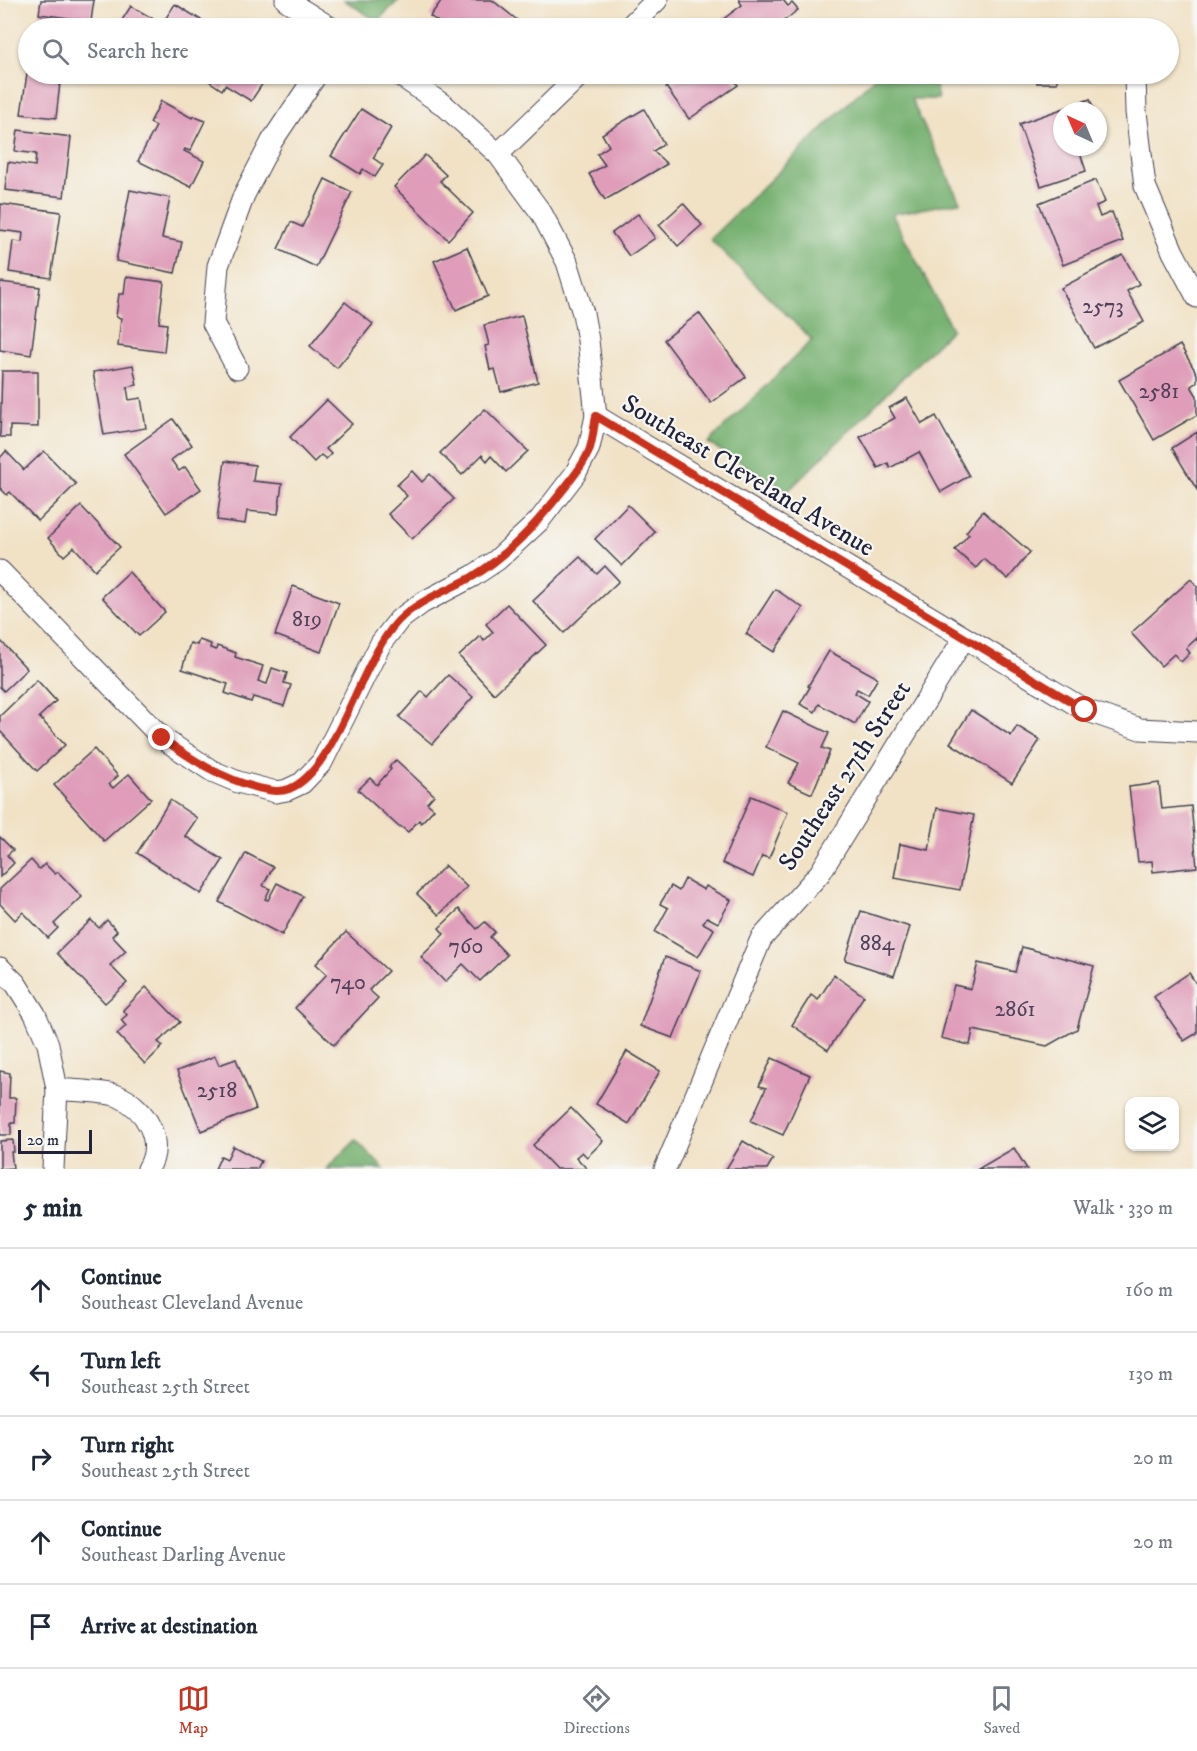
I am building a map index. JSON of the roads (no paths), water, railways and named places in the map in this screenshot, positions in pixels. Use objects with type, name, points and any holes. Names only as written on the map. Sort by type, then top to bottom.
[{"type":"street","points":[[286,0],[315,18]]},
{"type":"street","points":[[638,18],[657,0]]},
{"type":"street","points":[[237,368],[213,323],[218,266],[248,186],[272,141],[310,84]]},
{"type":"street","name":"Southeast Cleveland Avenue","points":[[413,84],[446,106],[498,154],[542,214],[567,262],[585,322],[596,416],[1085,710],[1140,729],[1197,732]]},
{"type":"street","points":[[498,154],[571,84]]},
{"type":"street","points":[[1135,84],[1136,112],[1145,186],[1173,252],[1197,297]]},
{"type":"street","points":[[0,571],[162,738],[212,771],[238,782],[276,792],[286,790],[302,783],[322,762],[381,643],[399,620],[422,603],[473,576],[497,560],[539,520],[575,474],[590,448],[596,416]]},
{"type":"street","name":"Southeast 27th Street","points":[[665,1169],[761,939],[820,873],[964,638]]},
{"type":"street","points":[[0,968],[16,984],[35,1014],[48,1044],[57,1089],[52,1169]]},
{"type":"street","points":[[57,1089],[117,1096],[135,1106],[149,1122],[155,1140],[148,1169]]}]
